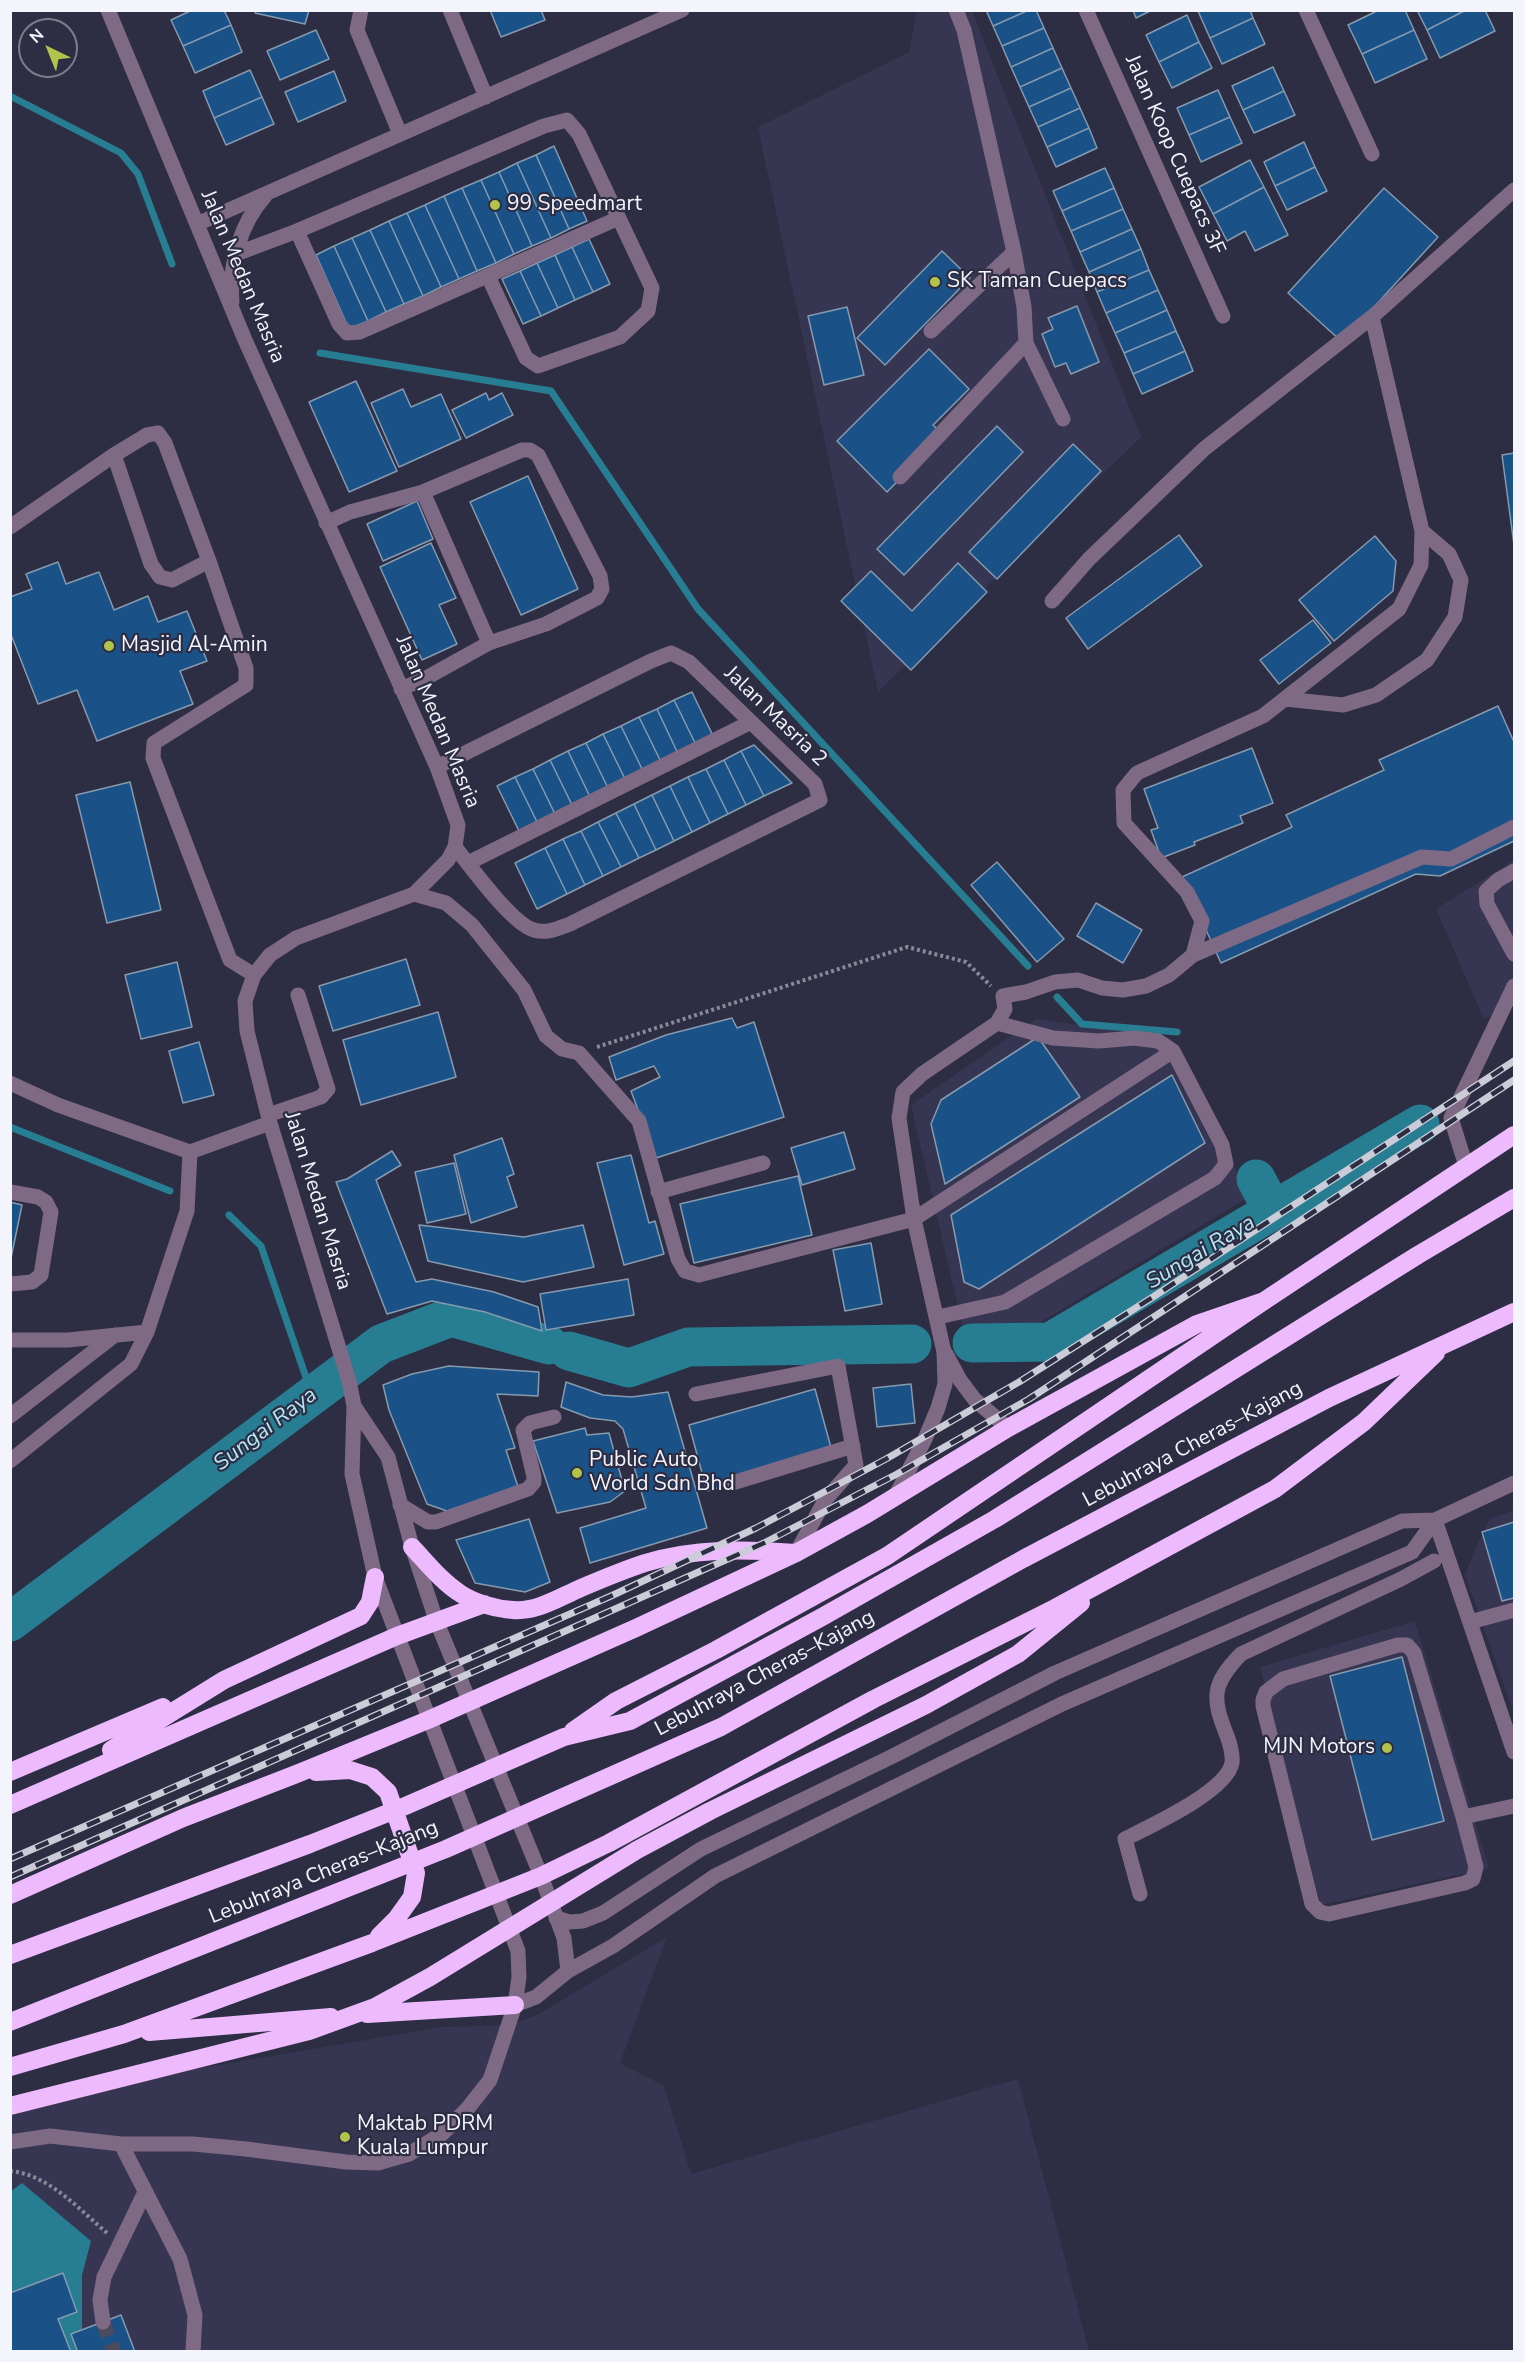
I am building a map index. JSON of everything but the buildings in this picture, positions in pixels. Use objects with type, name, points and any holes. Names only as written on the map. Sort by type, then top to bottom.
[{"type":"highway","points":[[564,1737],[616,1701],[716,1650],[887,1556],[1264,1301],[1515,1135]]},
{"type":"highway","points":[[564,1737],[630,1721],[974,1531],[1418,1255],[1515,1198]]},
{"type":"highway","points":[[10,1895],[183,1818],[428,1720],[636,1628],[796,1553],[895,1497],[1008,1428],[1197,1324],[1264,1301]]},
{"type":"highway","name":"Lebuhraya Cheras–Kajang","points":[[10,2022],[446,1849],[721,1727],[1023,1559],[1329,1398],[1515,1312]]},
{"type":"highway","points":[[10,2067],[124,2034],[372,1942],[541,1876],[609,1843],[874,1699],[1118,1574],[1275,1489],[1364,1422],[1448,1342]]},
{"type":"highway","points":[[412,1546],[438,1575],[460,1594],[484,1605],[514,1611],[543,1605],[585,1586],[647,1563],[702,1552],[749,1549],[796,1553]]},
{"type":"highway","points":[[10,2106],[309,2031],[375,2007],[430,1977],[638,1850],[710,1811],[926,1705],[1018,1654],[1118,1574]]},
{"type":"highway","points":[[10,1772],[224,1680],[361,1616],[370,1602],[375,1577]]},
{"type":"highway","points":[[10,1805],[397,1635],[484,1605]]},
{"type":"highway","points":[[81,1772],[119,1744],[224,1680]]},
{"type":"highway","name":"Lebuhraya Cheras–Kajang","points":[[10,1955],[310,1844],[403,1807],[564,1737]]},
{"type":"highway","points":[[299,1773],[350,1770],[372,1777],[388,1792],[416,1874],[412,1897],[397,1918],[372,1942]]},
{"type":"highway","points":[[124,2034],[292,2019],[515,2005]]},
{"type":"street","name":"Jalan Medan Masria","points":[[10,2142],[50,2136],[121,2144],[214,2146],[346,2162],[378,2163],[409,2154],[442,2134],[468,2108],[490,2080],[515,2005],[519,1977],[518,1951],[375,1577],[352,1474],[354,1406],[349,1381],[269,1119],[246,1031],[244,1001],[254,975],[270,955],[296,938],[414,894],[448,860],[455,847],[458,825],[437,767],[233,312],[108,10]]},
{"type":"street","points":[[361,10],[357,30],[400,134]]},
{"type":"street","points":[[450,10],[486,97]]},
{"type":"street","points":[[956,10],[964,30],[1014,252],[1024,307],[1026,344],[1063,419]]},
{"type":"street","name":"Jalan Koop Cuepacs 3F","points":[[1086,10],[1223,316]]},
{"type":"street","points":[[1306,10],[1372,154]]},
{"type":"street","points":[[197,224],[680,11]]},
{"type":"street","points":[[236,254],[297,231],[544,126],[567,120],[579,134],[651,288],[648,311],[621,336],[538,366],[526,358],[488,276]]},
{"type":"street","points":[[1052,601],[1089,559],[1204,449],[1372,317],[1515,190]]},
{"type":"street","points":[[233,312],[232,273],[236,254],[250,217],[267,193]]},
{"type":"street","points":[[297,231],[339,324],[347,333],[360,332],[619,218]]},
{"type":"street","points":[[931,331],[1014,252]]},
{"type":"street","points":[[1193,955],[1202,921],[1187,892],[1124,823],[1123,790],[1137,772],[1263,716],[1286,699],[1399,609],[1421,565],[1422,531],[1372,317]]},
{"type":"street","points":[[900,477],[1026,344]]},
{"type":"street","points":[[10,527],[147,435],[158,433],[165,443],[246,668],[246,685],[154,743],[153,758],[230,960],[254,975]]},
{"type":"street","points":[[326,523],[350,512],[423,492],[522,450],[530,450],[538,455],[600,576],[602,589],[597,598],[546,624],[489,643],[426,678],[401,688]]},
{"type":"street","points":[[114,455],[151,564],[160,577],[172,580],[209,561]]},
{"type":"street","points":[[423,492],[489,643]]},
{"type":"street","points":[[1286,699],[1343,705],[1376,695],[1427,660],[1455,618],[1461,580],[1449,554],[1422,531]]},
{"type":"street","name":"Jalan Masria 2","points":[[437,767],[671,653],[689,662],[815,784],[820,800],[570,924],[548,932],[534,930],[518,921],[455,847]]},
{"type":"street","points":[[468,863],[751,722]]},
{"type":"street","points":[[895,1497],[926,1438],[945,1384],[944,1352],[938,1317],[914,1219],[899,1118],[903,1092],[922,1074],[997,1023],[1005,1010],[1003,996],[1026,992],[1055,982],[1078,980],[1102,988],[1123,990],[1146,986],[1169,975],[1193,955],[1422,857],[1451,859],[1515,827]]},
{"type":"street","points":[[1515,871],[1498,880],[1486,891],[1487,904],[1515,954]]},
{"type":"street","points":[[414,894],[446,903],[472,925],[524,990],[546,1036],[562,1050],[579,1053],[639,1121],[678,1258],[685,1271],[699,1275],[914,1219],[1173,1051]]},
{"type":"street","points":[[1466,1166],[1451,1118],[1489,1035],[1515,986]]},
{"type":"street","points":[[10,1083],[58,1105],[190,1152],[321,1097],[328,1089],[298,995]]},
{"type":"street","points":[[938,1317],[1005,1302],[1215,1178],[1227,1164],[1222,1145],[1173,1051],[1158,1041],[1134,1038],[1099,1041],[1053,1038],[997,1023]]},
{"type":"street","points":[[10,1461],[131,1364],[147,1332],[187,1211],[190,1152]]},
{"type":"street","points":[[658,1192],[763,1163]]},
{"type":"street","points":[[10,1192],[38,1197],[46,1202],[51,1212],[41,1275],[32,1282],[10,1284]]},
{"type":"street","points":[[10,1340],[68,1340],[147,1332]]},
{"type":"street","points":[[10,1416],[115,1335]]},
{"type":"street","points":[[944,1352],[975,1400],[1008,1428]]},
{"type":"street","points":[[696,1394],[838,1366],[855,1465],[825,1500],[796,1553]]},
{"type":"street","name":"Jalan Medan Masria","points":[[354,1406],[388,1457],[412,1546],[436,1620],[541,1876],[564,1938],[568,1971]]},
{"type":"street","points":[[400,1505],[428,1522],[436,1522],[528,1488],[534,1482],[534,1477],[523,1430],[530,1423],[554,1417]]},
{"type":"street","points":[[729,1484],[853,1446]]},
{"type":"street","points":[[556,1918],[570,1922],[583,1921],[603,1913],[701,1849],[891,1757],[1055,1673],[1402,1521],[1435,1520],[1515,1483]]},
{"type":"street","points":[[515,2005],[536,1997],[568,1971],[613,1946],[715,1876],[1062,1704],[1412,1552],[1435,1520]]},
{"type":"street","points":[[1435,1520],[1513,1744]]},
{"type":"street","points":[[1412,1552],[1446,1567],[1458,1586]]},
{"type":"street","points":[[1140,1894],[1125,1839],[1193,1803],[1219,1783],[1232,1764],[1230,1743],[1216,1710],[1217,1688],[1226,1670],[1241,1654],[1401,1580],[1434,1561]]},
{"type":"street","points":[[1470,1623],[1515,1610]]},
{"type":"street","points":[[1398,1645],[1407,1645],[1414,1653],[1463,1817],[1476,1868],[1473,1879],[1465,1883],[1329,1914],[1320,1912],[1312,1904],[1266,1717],[1263,1700],[1266,1692],[1283,1679],[1398,1645]]},
{"type":"street","points":[[1463,1817],[1515,1806]]},
{"type":"street","points":[[121,2144],[180,2259],[195,2315],[193,2352]]},
{"type":"street","points":[[103,2322],[100,2300],[104,2277],[145,2192]]},
{"type":"path","points":[[579,1053],[907,947],[966,962],[1003,996]]},
{"type":"path","points":[[10,2171],[32,2176],[47,2184],[119,2244]]},
{"type":"shaded area","name":"SK Taman Cuepacs","points":[[917,11],[972,11],[1141,437],[878,692],[758,127],[909,52]]},
{"type":"shaded area","points":[[1514,860],[1514,1003],[1484,1019],[1436,909]]},
{"type":"shaded area","points":[[1036,1019],[1171,1038],[1249,1197],[1029,1329],[964,1333],[911,1105]]},
{"type":"shaded area","points":[[1514,1510],[1514,1714],[1465,1574],[1489,1519]]},
{"type":"shaded area","points":[[1415,1621],[1489,1868],[1321,1905],[1260,1667]]},
{"type":"shaded area","name":"Maktab PDRM Kuala Lumpur","points":[[667,1937],[620,2063],[664,2086],[691,2174],[1018,2079],[1089,2351],[11,2352],[11,2100],[443,2027],[509,2025],[537,2015]]},
{"type":"water","points":[[22,2183],[91,2241],[82,2275],[82,2351],[11,2352],[11,2191]]},
{"type":"waterway","points":[[10,96],[121,153],[138,174],[172,264]]},
{"type":"waterway","points":[[320,353],[551,391],[698,609],[1028,966]]},
{"type":"waterway","points":[[1057,997],[1082,1024],[1177,1032]]},
{"type":"waterway","name":"Sungai Raya","points":[[972,1343],[1050,1342],[1420,1124]]},
{"type":"waterway","points":[[10,1127],[170,1191]]},
{"type":"waterway","points":[[1256,1179],[1273,1211]]},
{"type":"waterway","points":[[229,1215],[261,1246],[312,1395]]},
{"type":"waterway","name":"Sungai Raya","points":[[10,1622],[381,1344],[451,1317],[549,1345]]},
{"type":"waterway","name":"Sungai Raya","points":[[569,1351],[629,1368],[688,1347],[912,1344]]},
{"type":"tunnel","points":[[103,2322],[114,2352]]},
{"type":"railway","points":[[10,1859],[611,1596],[756,1528],[886,1459],[1019,1382],[1514,1061]]},
{"type":"railway","points":[[10,1877],[764,1543],[897,1474],[1029,1399],[1514,1080]]},
{"type":"place","name":"99 Speedmart","points":[[495,205]]},
{"type":"place","name":"SK Taman Cuepacs","points":[[935,282]]},
{"type":"place","name":"Masjid Al-Amin","points":[[109,646]]},
{"type":"place","name":"Public Auto World Sdn Bhd","points":[[577,1473]]},
{"type":"place","name":"MJN Motors","points":[[1387,1748]]},
{"type":"place","name":"Maktab PDRM Kuala Lumpur","points":[[345,2137]]}]
